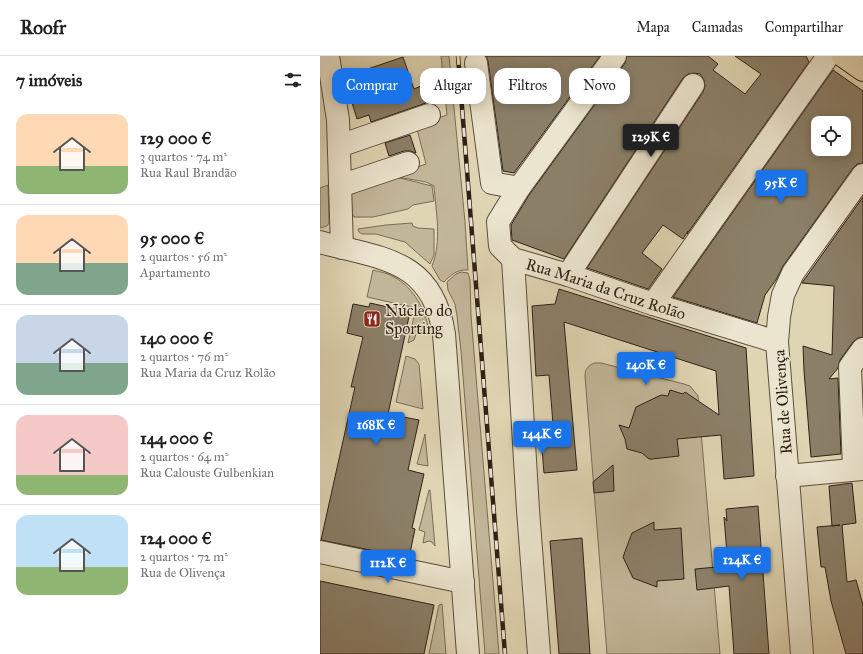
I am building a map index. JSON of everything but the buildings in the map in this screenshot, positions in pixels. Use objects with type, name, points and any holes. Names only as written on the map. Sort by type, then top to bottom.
[{"type":"main road","points":[[843,56],[863,70]]},
{"type":"street","name":"Rua Maria da Cruz Rolão","points":[[615,56],[519,188],[498,222],[500,246],[513,259],[568,275],[653,304],[777,342]]},
{"type":"street","points":[[653,304],[828,56]]},
{"type":"street","points":[[329,58],[329,122],[339,146],[342,248]]},
{"type":"street","points":[[476,63],[492,183],[519,188]]},
{"type":"street","points":[[568,275],[693,85]]},
{"type":"street","points":[[339,146],[429,115]]},
{"type":"street","points":[[340,186],[408,163]]},
{"type":"street","name":"Rua de Olivença","points":[[802,654],[777,342],[779,317],[783,295],[793,273],[863,174]]},
{"type":"street","points":[[320,242],[389,260],[402,266],[411,272],[429,291],[441,317],[444,334],[468,654]]},
{"type":"street","points":[[513,259],[528,510],[539,654]]},
{"type":"street","points":[[787,476],[858,469],[850,367],[863,349]]},
{"type":"street","points":[[320,552],[463,582]]},
{"type":"shaded area","points":[[441,56],[449,56],[450,68],[442,68]]},
{"type":"shaded area","points":[[446,104],[454,104],[468,270],[457,272],[444,282],[440,280],[432,266],[438,237],[434,186],[426,182],[392,176],[426,164],[416,125],[447,115]]},
{"type":"shaded area","points":[[384,178],[400,178],[432,186],[434,201],[413,205],[408,209],[373,217],[354,217],[352,213],[350,192]]},
{"type":"shaded area","points":[[328,185],[329,223],[327,226],[320,228],[320,188]]},
{"type":"shaded area","points":[[412,223],[413,226],[418,228],[434,229],[434,255],[430,264],[405,242],[376,234],[362,234],[358,229],[386,225]]},
{"type":"shaded area","points":[[373,270],[392,276],[413,293],[425,315],[429,331],[417,331],[414,340],[408,343],[416,308],[367,297]]},
{"type":"shaded area","points":[[461,272],[468,273],[470,280],[471,316],[499,654],[485,654],[461,351],[455,304],[448,290],[447,282],[456,274]]},
{"type":"shaded area","points":[[406,356],[415,359],[419,364],[423,409],[396,402]]},
{"type":"shaded area","points":[[594,363],[601,363],[684,384],[690,386],[698,396],[720,654],[607,654],[585,376],[587,368]]},
{"type":"shaded area","points":[[425,434],[428,466],[417,464]]},
{"type":"shaded area","points":[[429,490],[435,546],[429,541],[423,543],[425,532],[419,530]]},
{"type":"shaded area","points":[[442,604],[446,654],[429,654],[439,605]]},
{"type":"railway","points":[[458,56],[505,654]]},
{"type":"place","name":"Núcleo do Sporting","points":[[372,319]]}]
